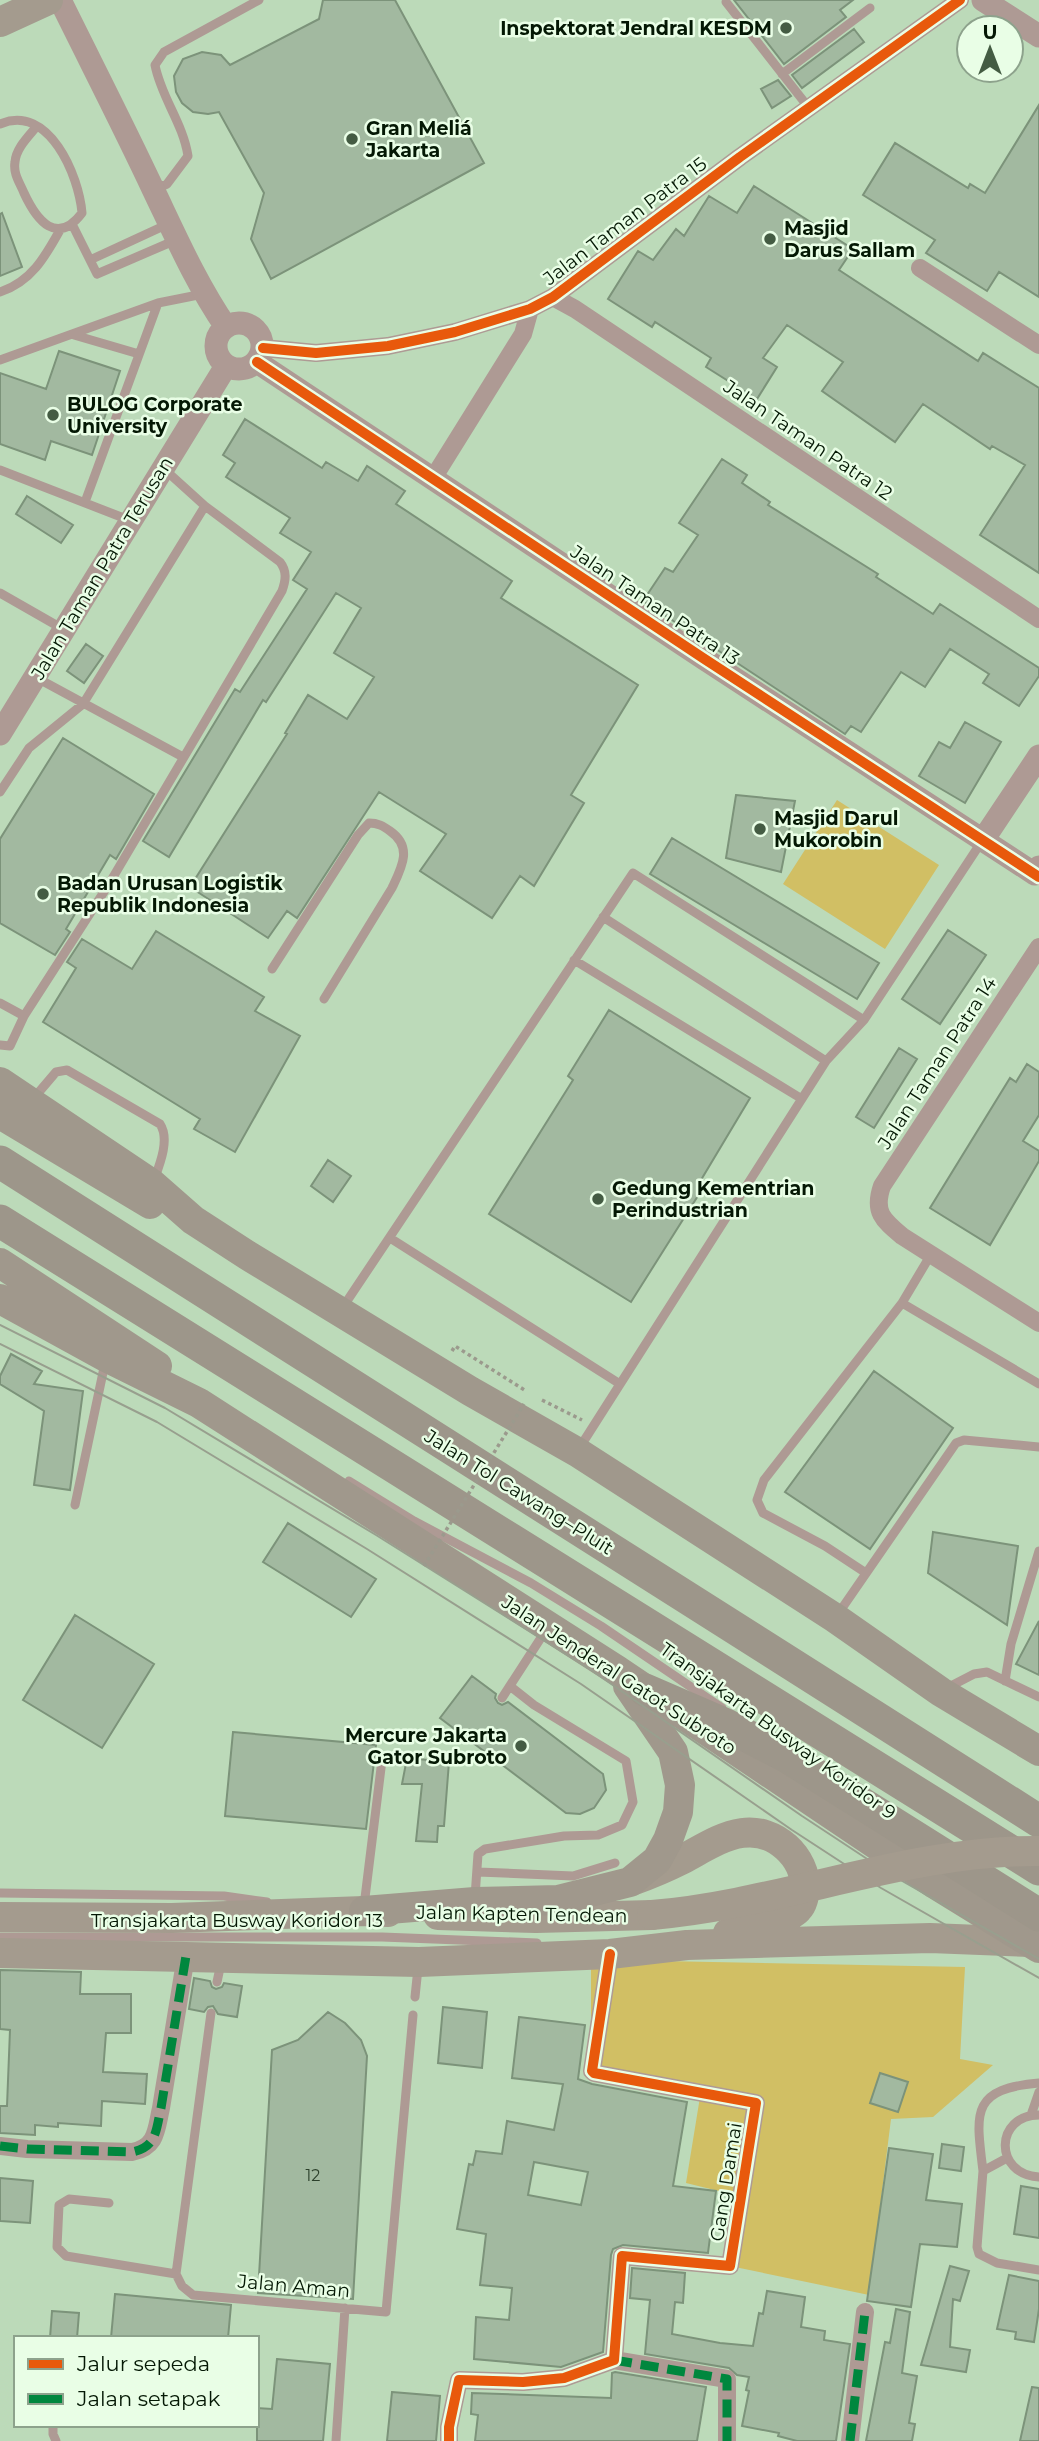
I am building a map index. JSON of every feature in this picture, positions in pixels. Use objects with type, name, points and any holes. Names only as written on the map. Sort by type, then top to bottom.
[{"type":"highway","points":[[0,1082],[152,1184],[193,1220],[296,1286],[577,1452],[835,1618],[941,1692],[1039,1751]]},
{"type":"highway","points":[[0,1114],[152,1205],[193,1220]]},
{"type":"highway","name":"Jalan Tol Cawang–Pluit","points":[[0,1162],[1039,1821]]},
{"type":"highway","points":[[0,1221],[1039,1869]]},
{"type":"highway","name":"Jalan Jenderal Gatot Subroto","points":[[0,1263],[160,1368],[199,1403],[420,1555],[618,1671],[935,1884],[1036,1935]]},
{"type":"highway","name":"Jalan Jenderal Gatot Subroto","points":[[0,1299],[106,1357],[199,1403]]},
{"type":"highway","points":[[364,1911],[475,1902],[558,1900],[657,1860],[678,1812],[680,1785],[673,1752],[618,1671]]},
{"type":"highway","points":[[645,1690],[726,1725],[786,1756],[1036,1935]]},
{"type":"main road","points":[[0,22],[48,0]]},
{"type":"main road","points":[[623,1872],[662,1869],[727,1837],[743,1833],[771,1837],[792,1852],[802,1866],[805,1880],[804,1896],[799,1909],[789,1916],[687,1944]]},
{"type":"main road","name":"Jalan Kapten Tendean","points":[[0,1917],[172,1919],[364,1911],[539,1930],[691,1912],[962,1855],[1039,1851]]},
{"type":"main road","name":"Jalan Kapten Tendean","points":[[0,1953],[186,1956],[219,1970],[427,1962],[687,1944],[1036,1935]]},
{"type":"street","points":[[60,0],[203,294],[226,327]]},
{"type":"street","name":"Jalan Taman Patra 15","points":[[260,355],[316,353],[387,345],[455,332],[530,309],[553,297],[960,0]]},
{"type":"street","points":[[983,0],[1039,36]]},
{"type":"street","points":[[920,268],[1039,345]]},
{"type":"street","name":"Jalan Taman Patra 12","points":[[553,297],[575,309],[1039,620]]},
{"type":"street","points":[[432,480],[523,334],[530,309]]},
{"type":"street","points":[[235,323],[252,326],[262,339],[260,355],[242,370],[226,366],[216,351],[216,342],[226,327],[235,323]]},
{"type":"street","name":"Jalan Taman Patra 13","points":[[260,355],[432,480],[983,840],[1038,873]]},
{"type":"street","name":"Jalan Taman Patra Terusan","points":[[0,734],[226,366]]},
{"type":"street","points":[[983,840],[1039,756]]},
{"type":"street","name":"Jalan Taman Patra 14","points":[[930,1256],[886,1222],[878,1206],[878,1197],[882,1186],[1039,947]]},
{"type":"street","points":[[930,1256],[1039,1323]]},
{"type":"street","name":"Gang Damai","points":[[608,1949],[593,2073],[757,2104],[730,2266],[622,2256],[614,2360]]},
{"type":"street","points":[[0,2146],[132,2152],[144,2150],[150,2144],[161,2108],[186,1956]]},
{"type":"street","points":[[850,2441],[865,2312]]},
{"type":"street","points":[[449,2441],[449,2427],[459,2380],[523,2382],[564,2378],[614,2360],[727,2379],[727,2441]]},
{"type":"lane","points":[[155,194],[171,190],[175,176],[188,156],[186,140],[159,84],[155,65],[164,52],[241,5],[258,0]]},
{"type":"lane","points":[[726,2],[809,108]]},
{"type":"lane","points":[[782,74],[870,8]]},
{"type":"lane","points":[[0,124],[17,120],[37,126],[57,144],[70,167],[80,195],[82,213],[73,226],[60,230],[44,225],[29,203],[15,172],[15,160],[21,146],[37,126]]},
{"type":"lane","points":[[73,226],[97,274],[172,232]]},
{"type":"lane","points":[[0,292],[13,288],[32,274],[60,230]]},
{"type":"lane","points":[[90,260],[172,232]]},
{"type":"lane","points":[[0,360],[158,303],[203,294]]},
{"type":"lane","points":[[85,502],[158,303]]},
{"type":"lane","points":[[74,335],[139,354]]},
{"type":"lane","points":[[0,1045],[10,1046],[24,1016],[109,884],[282,591],[285,581],[281,562],[205,506],[163,468]]},
{"type":"lane","points":[[0,471],[131,520]]},
{"type":"lane","points":[[0,792],[29,748],[83,704],[205,506]]},
{"type":"lane","points":[[0,593],[64,629]]},
{"type":"lane","points":[[35,677],[183,757]]},
{"type":"lane","points":[[272,969],[358,835],[369,823],[382,825],[400,838],[403,846],[401,868],[393,888],[324,999]]},
{"type":"lane","points":[[577,1452],[826,1061],[864,1020],[983,840]]},
{"type":"lane","points":[[340,1311],[633,873],[864,1020]]},
{"type":"lane","points":[[603,917],[826,1061]]},
{"type":"lane","points":[[575,960],[802,1099]]},
{"type":"lane","points":[[0,1003],[24,1016]]},
{"type":"lane","points":[[30,1101],[56,1072],[67,1070],[160,1124],[165,1135],[160,1164],[152,1184]]},
{"type":"lane","points":[[390,1238],[620,1384]]},
{"type":"lane","points":[[866,1573],[825,1546],[763,1513],[757,1500],[764,1480],[902,1303],[930,1256]]},
{"type":"lane","points":[[902,1303],[1039,1384]]},
{"type":"lane","points":[[75,1505],[106,1357]]},
{"type":"lane","points":[[199,1403],[254,1426]]},
{"type":"lane","points":[[835,1618],[956,1443],[964,1440],[1039,1447]]},
{"type":"lane","name":"Transjakarta Busway Koridor 9","points":[[343,1478],[434,1532],[531,1583],[601,1626],[698,1690],[786,1756],[844,1805]]},
{"type":"lane","name":"Transjakarta Busway Koridor 9","points":[[384,1503],[420,1555]]},
{"type":"lane","points":[[1005,1681],[1011,1644],[1039,1551]]},
{"type":"lane","points":[[502,1698],[547,1628]]},
{"type":"lane","points":[[941,1692],[974,1674],[987,1672],[1039,1697]]},
{"type":"lane","points":[[475,1902],[478,1854],[485,1849],[564,1836],[598,1835],[622,1825],[633,1802],[626,1761],[534,1705],[510,1686]]},
{"type":"lane","points":[[364,1911],[382,1760]]},
{"type":"lane","points":[[919,1855],[941,1869]]},
{"type":"lane","points":[[478,1872],[573,1876],[623,1872]]},
{"type":"lane","name":"Transjakarta Busway Koridor 13","points":[[0,1892],[225,1896],[364,1911]]},
{"type":"lane","name":"Transjakarta Busway Koridor 13","points":[[427,1962],[516,1942],[539,1930]]},
{"type":"lane","name":"Transjakarta Busway Koridor 13","points":[[0,1937],[382,1937],[516,1942]]},
{"type":"lane","points":[[415,1997],[427,1962]]},
{"type":"lane","points":[[109,2203],[69,2199],[62,2201],[59,2205],[59,2252],[66,2256],[176,2274],[211,2013]]},
{"type":"lane","name":"Jalan Aman","points":[[176,2274],[181,2286],[193,2295],[386,2312],[413,2015]]},
{"type":"lane","points":[[1039,2083],[1000,2091],[990,2096],[982,2106],[978,2127],[983,2171],[977,2247],[979,2254],[997,2263],[1039,2270]]},
{"type":"lane","points":[[1039,2092],[1035,2115],[1021,2119],[1012,2126],[1005,2147],[1007,2158],[1020,2172],[1039,2177]]},
{"type":"lane","points":[[983,2171],[1007,2158]]},
{"type":"lane","points":[[336,2441],[345,2308]]},
{"type":"path","points":[[451,1352],[455,1346],[533,1396],[593,1426]]},
{"type":"path","points":[[420,1555],[524,1404]]},
{"type":"shaded area","points":[[837,800],[939,865],[885,949],[783,884]]},
{"type":"shaded area","points":[[610,1960],[965,1967],[960,2059],[993,2065],[933,2117],[891,2119],[869,2295],[730,2266],[735,2195],[686,2183],[700,2097],[591,2072],[591,1963]]},
{"type":"building","name":"Gran Meliá Jakarta","points":[[323,0],[395,0],[484,163],[271,279],[251,239],[264,193],[219,112],[193,112],[182,103],[176,92],[174,76],[183,59],[202,52],[221,55],[230,65],[319,19]]},
{"type":"building","name":"Inspektorat Jendral KESDM","points":[[734,0],[853,0],[840,10],[846,17],[784,64]]},
{"type":"building","points":[[854,29],[864,42],[802,88],[792,75]]},
{"type":"building","points":[[778,80],[791,96],[772,108],[761,89]]},
{"type":"building","points":[[1039,105],[1039,297],[999,272],[987,291],[926,253],[935,240],[863,195],[895,143],[968,188],[970,184],[985,193]]},
{"type":"building","points":[[754,186],[853,249],[839,270],[978,361],[983,353],[1039,388],[1039,573],[980,535],[1025,465],[992,446],[990,449],[923,404],[895,442],[822,391],[843,362],[787,325],[763,358],[777,367],[757,399],[706,367],[711,358],[655,322],[652,327],[608,299],[638,251],[653,260],[676,229],[684,236],[709,196],[737,213]]},
{"type":"building","points":[[2,213],[22,267],[0,276],[0,214]]},
{"type":"building","name":"BULOG Corporate University","points":[[59,351],[120,371],[92,455],[51,441],[45,460],[0,444],[0,373],[46,389]]},
{"type":"building","points":[[245,419],[322,468],[326,462],[358,481],[367,466],[405,491],[396,504],[512,581],[501,598],[638,685],[571,795],[584,803],[534,886],[520,876],[492,918],[420,871],[446,834],[379,792],[297,918],[287,911],[268,938],[190,887],[287,734],[285,733],[308,695],[347,719],[374,677],[334,653],[361,608],[336,593],[266,702],[263,700],[169,857],[143,841],[235,689],[240,692],[307,589],[293,580],[311,552],[280,533],[290,518],[226,477],[235,463],[223,455]]},
{"type":"building","points":[[722,459],[747,475],[742,483],[770,502],[768,505],[878,574],[876,577],[933,614],[940,604],[1039,668],[1039,676],[1019,706],[983,683],[989,674],[950,649],[925,687],[901,672],[861,732],[851,726],[845,734],[643,601],[665,568],[673,572],[698,535],[679,523]]},
{"type":"building","points":[[27,496],[73,525],[61,543],[16,514]]},
{"type":"building","points":[[86,644],[103,656],[84,683],[67,671]]},
{"type":"building","points":[[965,722],[1001,742],[965,803],[919,776],[939,742],[950,748]]},
{"type":"building","points":[[63,738],[154,794],[116,859],[110,855],[66,929],[70,932],[55,955],[0,923],[0,839]]},
{"type":"building","name":"Masjid Darul Mukorobin","points":[[736,795],[795,801],[781,872],[726,858]]},
{"type":"building","points":[[672,838],[879,963],[857,999],[650,874]]},
{"type":"building","points":[[948,930],[986,955],[940,1024],[902,999]]},
{"type":"building","points":[[156,931],[264,997],[255,1011],[300,1036],[235,1152],[194,1129],[200,1119],[43,1022],[76,968],[67,962],[82,939],[132,969]]},
{"type":"building","points":[[609,1010],[750,1098],[701,1180],[706,1183],[631,1302],[489,1214],[573,1080],[568,1076]]},
{"type":"building","points":[[899,1048],[917,1059],[874,1128],[856,1117]]},
{"type":"building","points":[[1027,1064],[1039,1072],[1039,1115],[1023,1141],[1039,1151],[1039,1161],[990,1245],[930,1208],[1010,1078],[1016,1082]]},
{"type":"building","points":[[328,1160],[351,1176],[333,1202],[311,1186]]},
{"type":"building","points":[[11,1354],[42,1371],[34,1384],[83,1391],[70,1490],[34,1485],[44,1411],[0,1384],[0,1376]]},
{"type":"building","points":[[874,1371],[953,1428],[870,1549],[785,1492]]},
{"type":"building","points":[[288,1523],[376,1579],[351,1617],[263,1562]]},
{"type":"building","points":[[933,1532],[1018,1546],[1007,1625],[928,1573]]},
{"type":"building","points":[[75,1615],[154,1664],[102,1748],[23,1700]]},
{"type":"building","points":[[1039,1621],[1039,1675],[1016,1664]]},
{"type":"building","name":"Mercure Jakarta Gator Subroto","points":[[472,1676],[496,1694],[498,1703],[502,1705],[508,1702],[603,1774],[606,1790],[594,1808],[580,1814],[566,1813],[440,1718]]},
{"type":"building","points":[[233,1732],[376,1745],[366,1829],[225,1816]]},
{"type":"building","points":[[407,1758],[449,1762],[444,1826],[438,1826],[437,1842],[416,1841],[422,1784],[402,1784]]},
{"type":"building","points":[[0,1970],[81,1972],[80,1994],[131,1994],[131,2033],[106,2033],[103,2072],[147,2074],[145,2104],[102,2101],[101,2126],[58,2123],[58,2127],[35,2125],[35,2135],[0,2133],[0,2106],[7,2106],[10,2030],[0,2029]]},
{"type":"building","points":[[194,1978],[210,1981],[216,1989],[224,1983],[242,1986],[237,2017],[218,2014],[213,2006],[204,2012],[189,2009]]},
{"type":"building","points":[[443,2007],[487,2012],[482,2068],[438,2063]]},
{"type":"building","points":[[328,2012],[345,2023],[361,2040],[367,2056],[353,2299],[258,2293],[272,2050],[298,2040]]},
{"type":"building","points":[[519,2017],[585,2025],[578,2079],[687,2102],[673,2186],[716,2191],[708,2253],[623,2245],[613,2249],[603,2352],[561,2367],[474,2359],[476,2317],[509,2320],[512,2288],[480,2285],[486,2234],[457,2229],[469,2164],[473,2165],[476,2151],[502,2154],[507,2121],[554,2130],[563,2084],[512,2078]],"holes":[[[534,2162],[588,2172],[581,2205],[528,2195]]]},
{"type":"building","points":[[880,2073],[908,2082],[898,2112],[870,2103]]},
{"type":"building","points":[[942,2144],[964,2147],[961,2171],[939,2168]]},
{"type":"building","points":[[889,2148],[933,2154],[926,2200],[962,2204],[957,2247],[920,2244],[911,2307],[867,2301]]},
{"type":"building","points":[[0,2178],[33,2181],[30,2223],[0,2221]]},
{"type":"building","points":[[1021,2186],[1039,2189],[1039,2238],[1014,2234]]},
{"type":"building","points":[[950,2266],[969,2271],[960,2301],[953,2299],[950,2347],[970,2350],[966,2372],[921,2365]]},
{"type":"building","points":[[632,2268],[685,2273],[683,2303],[675,2302],[672,2334],[720,2343],[753,2346],[759,2313],[763,2314],[767,2291],[805,2297],[801,2327],[825,2331],[824,2340],[850,2344],[836,2441],[797,2441],[778,2436],[779,2433],[742,2426],[749,2377],[737,2375],[729,2368],[645,2354],[650,2300],[630,2298]]},
{"type":"building","points":[[1009,2275],[1039,2281],[1039,2309],[1034,2342],[1015,2339],[1016,2332],[997,2329]]},
{"type":"building","points":[[115,2294],[231,2305],[228,2336],[111,2336]]},
{"type":"building","points":[[896,2309],[910,2312],[902,2373],[917,2376],[909,2423],[915,2424],[912,2441],[866,2441],[885,2342],[890,2343]]},
{"type":"building","points":[[52,2311],[79,2313],[77,2336],[50,2336]]},
{"type":"building","points":[[277,2359],[330,2364],[323,2441],[257,2441],[259,2408],[272,2409]]},
{"type":"building","points":[[612,2373],[706,2387],[697,2441],[475,2441],[478,2415],[471,2414],[472,2393],[611,2398]]},
{"type":"building","points":[[1032,2387],[1039,2388],[1039,2441],[1020,2441]]},
{"type":"building","points":[[392,2392],[440,2396],[436,2441],[387,2441]]},
{"type":"tram line","points":[[0,1325],[165,1408],[376,1535],[591,1670],[890,1874],[1039,1959]]},
{"type":"tram line","points":[[0,1344],[157,1422],[367,1549],[581,1684],[881,1888],[1039,1978]]},
{"type":"marked path","points":[[0,2146],[132,2152],[151,2142],[161,2108],[186,1956]]},
{"type":"marked path","points":[[850,2441],[865,2312]]},
{"type":"marked path","points":[[614,2360],[727,2379],[727,2441]]},
{"type":"cycle path","points":[[263,348],[316,353],[388,346],[455,332],[530,309],[553,297],[740,157],[960,0]]},
{"type":"cycle path","points":[[257,362],[1039,877]]},
{"type":"cycle path","points":[[449,2441],[449,2427],[459,2380],[523,2382],[564,2378],[614,2360],[622,2256],[730,2266],[756,2103],[592,2071],[610,1954]]},
{"type":"place","name":"Inspektorat Jendral KESDM","points":[[786,28]]},
{"type":"place","name":"Gran Meliá Jakarta","points":[[352,139]]},
{"type":"place","name":"Masjid Darus Sallam","points":[[770,239]]},
{"type":"place","name":"BULOG Corporate University","points":[[53,415]]},
{"type":"place","name":"Masjid Darul Mukorobin","points":[[760,829]]},
{"type":"place","name":"Badan Urusan Logistik Republik Indonesia","points":[[43,894]]},
{"type":"place","name":"Gedung Kementrian Perindustrian","points":[[598,1199]]},
{"type":"place","name":"Mercure Jakarta Gator Subroto","points":[[521,1746]]}]
